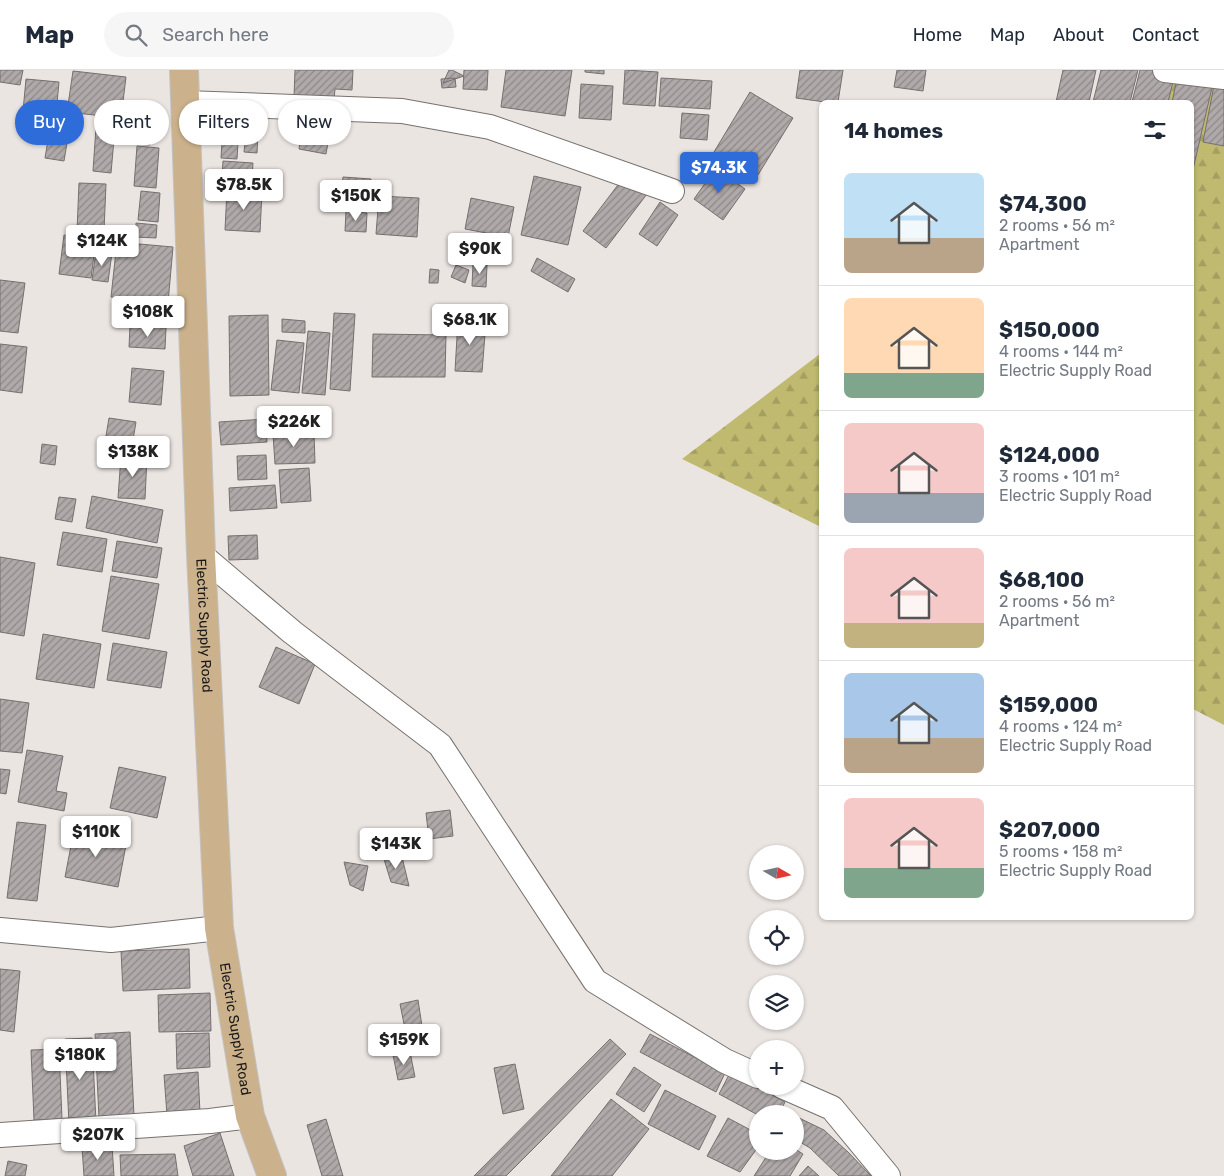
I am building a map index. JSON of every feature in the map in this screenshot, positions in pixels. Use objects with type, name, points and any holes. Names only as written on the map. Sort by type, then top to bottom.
[{"type":"main road","name":"Electric Supply Road","points":[[184,70],[185,100]]},
{"type":"main road","name":"Electric Supply Road","points":[[186,145],[201,555],[219,928],[250,1116],[272,1176]]},
{"type":"street","points":[[1165,70],[1224,77]]},
{"type":"street","points":[[268,106],[402,112],[490,127],[672,190]]},
{"type":"street","points":[[201,555],[292,632],[440,745],[596,980],[725,1062],[749,1072]]},
{"type":"street","points":[[0,930],[111,940],[219,928]]},
{"type":"street","points":[[802,1095],[832,1108],[888,1176]]},
{"type":"street","points":[[0,1135],[210,1121],[250,1116]]},
{"type":"green space","points":[[1191,70],[1224,70],[1224,725],[1194,710],[1194,100],[1151,100]]},
{"type":"green space","points":[[819,355],[819,526],[682,459]]},
{"type":"building","points":[[0,70],[23,70],[20,85],[0,82]]},
{"type":"building","points":[[295,70],[353,70],[352,90],[335,89],[334,99],[294,97]]},
{"type":"building","points":[[449,70],[452,70],[464,76],[443,83]]},
{"type":"building","points":[[464,70],[488,70],[487,90],[463,89]]},
{"type":"building","points":[[506,70],[572,70],[565,116],[501,107]]},
{"type":"building","points":[[585,70],[604,70],[604,74],[585,72]]},
{"type":"building","points":[[625,70],[658,72],[655,106],[623,104]]},
{"type":"building","points":[[800,70],[843,70],[838,100],[819,101],[796,98]]},
{"type":"building","points":[[897,70],[926,70],[923,91],[894,87]]},
{"type":"building","points":[[1063,70],[1096,70],[1089,100],[1056,100]]},
{"type":"building","points":[[1101,70],[1138,70],[1130,100],[1094,100]]},
{"type":"building","points":[[1140,70],[1176,70],[1168,100],[1132,100]]},
{"type":"building","points":[[1179,70],[1216,70],[1194,165],[1194,100],[1172,100]]},
{"type":"building","points":[[1217,70],[1224,70],[1224,146],[1203,142]]},
{"type":"building","points":[[73,71],[126,77],[123,100],[94,100],[94,115],[84,114],[84,100],[69,100]]},
{"type":"building","points":[[455,78],[456,87],[442,88],[441,79]]},
{"type":"building","points":[[661,78],[712,81],[710,109],[659,106]]},
{"type":"building","points":[[26,79],[59,82],[57,100],[24,100]]},
{"type":"building","points":[[581,84],[613,86],[611,120],[579,118]]},
{"type":"building","points":[[750,92],[793,118],[753,183],[711,157]]},
{"type":"building","points":[[682,113],[709,115],[707,140],[680,138]]},
{"type":"building","points":[[47,145],[67,145],[64,161],[45,158]]},
{"type":"building","points":[[95,145],[113,145],[111,173],[93,171]]},
{"type":"building","points":[[222,145],[238,145],[237,159],[221,158]]},
{"type":"building","points":[[245,145],[257,145],[257,153],[244,152]]},
{"type":"building","points":[[300,145],[328,145],[326,154],[299,149]]},
{"type":"building","points":[[137,146],[159,148],[156,188],[134,186]]},
{"type":"building","points":[[223,161],[253,163],[252,179],[222,177]]},
{"type":"building","points":[[716,168],[745,189],[723,220],[694,199]]},
{"type":"building","points":[[627,173],[650,190],[606,248],[583,231]]},
{"type":"building","points":[[534,176],[581,187],[568,245],[521,235]]},
{"type":"building","points":[[343,177],[371,179],[369,209],[340,207]]},
{"type":"building","points":[[79,183],[106,184],[104,231],[77,231]]},
{"type":"building","points":[[227,190],[262,192],[260,232],[225,230]]},
{"type":"building","points":[[141,191],[160,193],[158,222],[138,220]]},
{"type":"building","points":[[379,196],[419,198],[417,237],[376,234]]},
{"type":"building","points":[[471,198],[514,207],[508,237],[465,229]]},
{"type":"building","points":[[660,202],[678,215],[657,246],[639,234]]},
{"type":"building","points":[[346,211],[367,213],[366,232],[345,231]]},
{"type":"building","points":[[136,223],[157,225],[156,238],[135,237]]},
{"type":"building","points":[[64,235],[96,240],[91,278],[59,274]]},
{"type":"building","points":[[117,242],[173,247],[168,303],[111,297]]},
{"type":"building","points":[[96,251],[112,253],[108,282],[92,280]]},
{"type":"building","points":[[537,258],[575,279],[568,292],[531,271]]},
{"type":"building","points":[[473,264],[487,265],[486,287],[472,286]]},
{"type":"building","points":[[456,265],[469,270],[465,283],[451,277]]},
{"type":"building","points":[[430,269],[439,270],[438,283],[429,283]]},
{"type":"building","points":[[0,280],[25,283],[18,333],[0,331]]},
{"type":"building","points":[[334,313],[355,314],[350,391],[330,389]]},
{"type":"building","points":[[268,315],[269,395],[230,396],[229,316]]},
{"type":"building","points":[[282,319],[305,321],[305,333],[282,332]]},
{"type":"building","points":[[458,320],[486,322],[482,372],[455,371]]},
{"type":"building","points":[[130,326],[166,328],[165,349],[129,347]]},
{"type":"building","points":[[308,331],[330,333],[325,395],[302,393]]},
{"type":"building","points":[[373,334],[446,335],[445,377],[372,377]]},
{"type":"building","points":[[277,340],[304,343],[299,393],[271,390]]},
{"type":"building","points":[[0,344],[27,347],[22,393],[0,390]]},
{"type":"building","points":[[132,368],[164,371],[161,405],[129,402]]},
{"type":"building","points":[[109,418],[136,422],[131,452],[104,448]]},
{"type":"building","points":[[266,419],[267,442],[221,445],[219,422]]},
{"type":"building","points":[[314,433],[315,463],[275,464],[273,434]]},
{"type":"building","points":[[42,444],[57,446],[55,465],[40,463]]},
{"type":"building","points":[[266,455],[267,479],[238,480],[237,456]]},
{"type":"building","points":[[121,456],[147,457],[145,499],[118,498]]},
{"type":"building","points":[[309,468],[311,501],[281,503],[279,470]]},
{"type":"building","points":[[275,485],[277,508],[230,511],[229,488]]},
{"type":"building","points":[[92,496],[163,510],[157,543],[86,528]]},
{"type":"building","points":[[59,497],[76,499],[72,522],[55,519]]},
{"type":"building","points":[[63,532],[107,539],[102,572],[57,565]]},
{"type":"building","points":[[257,535],[258,559],[229,560],[228,536]]},
{"type":"building","points":[[117,541],[162,548],[157,578],[112,571]]},
{"type":"building","points":[[0,557],[35,563],[24,636],[0,632]]},
{"type":"building","points":[[111,576],[159,584],[149,639],[102,631]]},
{"type":"building","points":[[43,634],[101,644],[94,688],[36,679]]},
{"type":"building","points":[[113,643],[167,652],[161,688],[107,680]]},
{"type":"building","points":[[276,647],[315,664],[299,704],[259,687]]},
{"type":"building","points":[[0,699],[29,703],[22,753],[0,751]]},
{"type":"building","points":[[27,750],[63,756],[56,791],[67,793],[64,811],[18,802]]},
{"type":"building","points":[[119,767],[166,777],[157,818],[110,808]]},
{"type":"building","points":[[0,769],[10,770],[6,794],[0,793]]},
{"type":"building","points":[[450,810],[453,836],[429,839],[426,813]]},
{"type":"building","points":[[17,822],[46,825],[37,901],[7,898]]},
{"type":"building","points":[[74,830],[127,840],[118,887],[65,877]]},
{"type":"building","points":[[383,856],[402,857],[409,886],[391,882]]},
{"type":"building","points":[[344,862],[368,866],[363,891],[350,885]]},
{"type":"building","points":[[189,949],[190,988],[123,991],[121,951]]},
{"type":"building","points":[[0,969],[20,971],[14,1032],[0,1030]]},
{"type":"building","points":[[210,993],[211,1031],[159,1032],[158,995]]},
{"type":"building","points":[[418,1000],[422,1026],[405,1029],[400,1004]]},
{"type":"building","points":[[130,1032],[134,1116],[99,1118],[95,1034]]},
{"type":"building","points":[[209,1033],[210,1067],[177,1069],[176,1034]]},
{"type":"building","points":[[650,1034],[725,1073],[716,1092],[640,1052]]},
{"type":"building","points":[[92,1038],[96,1122],[69,1124],[65,1039]]},
{"type":"building","points":[[610,1039],[626,1054],[547,1135],[506,1176],[474,1176]]},
{"type":"building","points":[[59,1049],[62,1119],[34,1120],[31,1050]]},
{"type":"building","points":[[410,1052],[415,1077],[398,1080],[393,1055]]},
{"type":"building","points":[[515,1064],[524,1109],[503,1114],[494,1068]]},
{"type":"building","points":[[634,1067],[661,1085],[644,1112],[616,1094]]},
{"type":"building","points":[[198,1072],[200,1113],[167,1115],[164,1075]]},
{"type":"building","points":[[730,1073],[749,1083],[749,1095],[772,1095],[785,1102],[784,1105],[749,1105],[749,1110],[719,1094]]},
{"type":"building","points":[[665,1090],[716,1116],[699,1150],[648,1124]]},
{"type":"building","points":[[611,1099],[649,1129],[612,1176],[551,1176]]},
{"type":"building","points":[[728,1118],[749,1129],[749,1160],[740,1172],[707,1156]]},
{"type":"building","points":[[326,1119],[343,1176],[322,1176],[307,1125]]},
{"type":"building","points":[[804,1120],[824,1130],[871,1176],[839,1176],[804,1144]]},
{"type":"building","points":[[220,1133],[234,1176],[193,1176],[184,1146]]},
{"type":"building","points":[[112,1145],[114,1176],[84,1176],[82,1147]]},
{"type":"building","points":[[175,1154],[178,1176],[121,1176],[120,1155]]},
{"type":"building","points":[[764,1160],[799,1160],[790,1176],[754,1176]]},
{"type":"building","points":[[8,1161],[27,1165],[25,1176],[5,1176]]},
{"type":"building","points":[[808,1166],[819,1176],[799,1176]]}]
